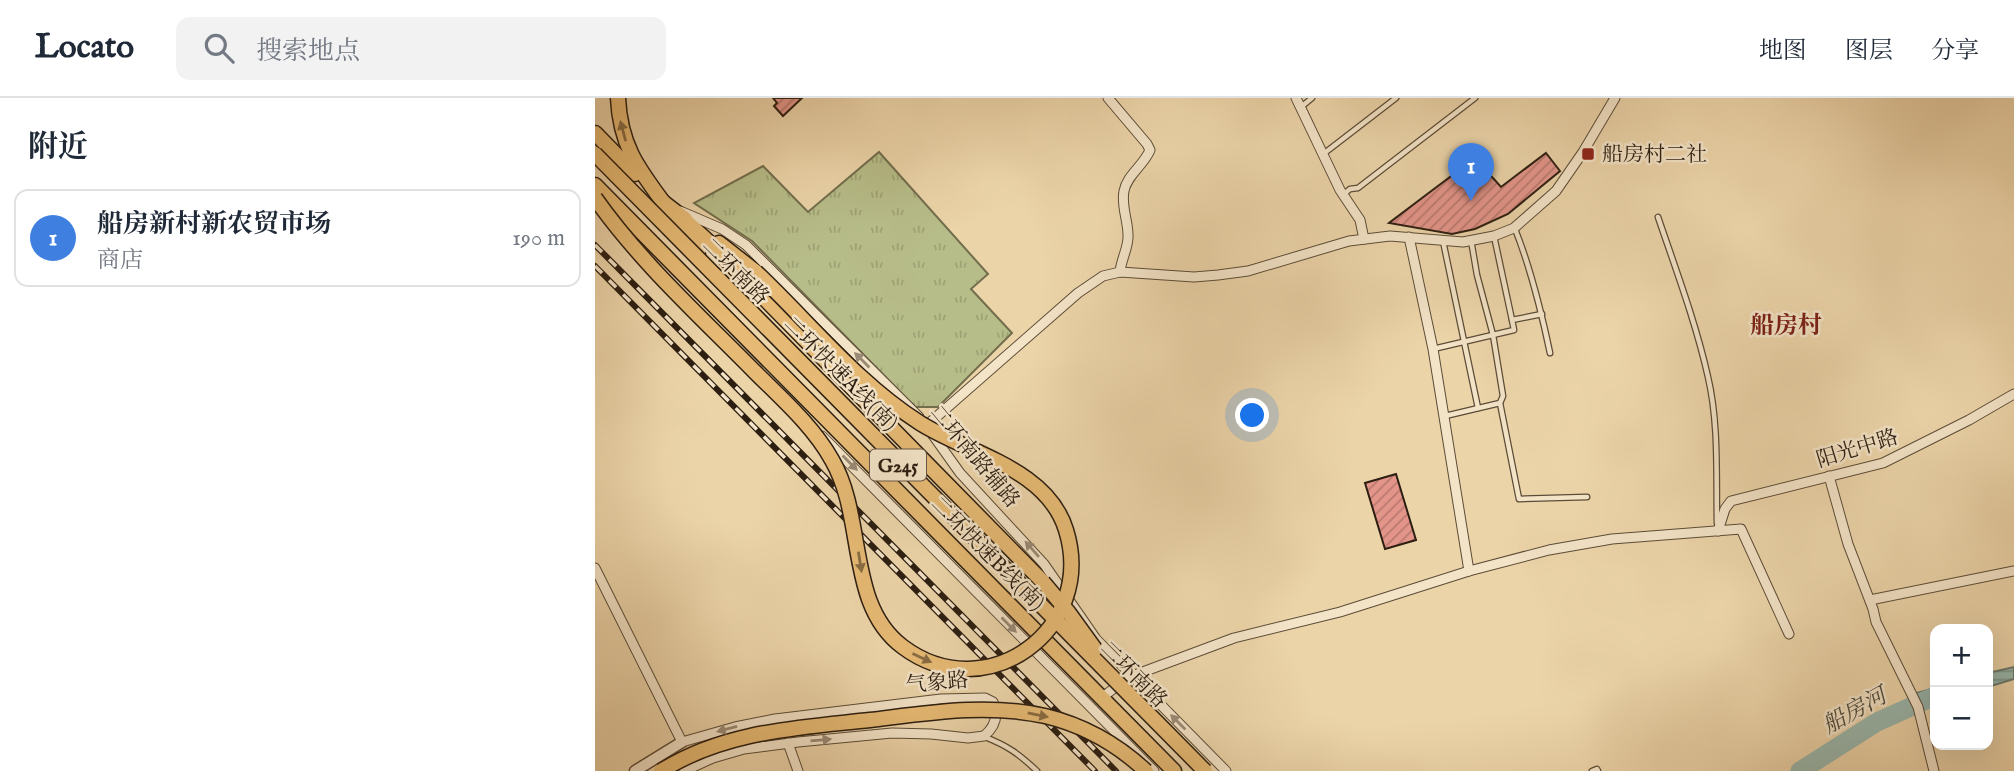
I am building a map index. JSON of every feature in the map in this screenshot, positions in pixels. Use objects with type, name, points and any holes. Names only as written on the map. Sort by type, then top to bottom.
[{"type":"main road","points":[[618,98],[621,126],[630,152],[644,178],[735,300]]},
{"type":"main road","points":[[595,133],[663,202],[736,255],[752,277],[1050,589],[1122,689]]},
{"type":"main road","name":"二环南路","points":[[595,156],[1122,689]]},
{"type":"main road","name":"二环快速A线(南)","points":[[595,156],[1203,771]]},
{"type":"main road","name":"二环南路","points":[[595,183],[1176,771]]},
{"type":"main road","name":"二环快速B线(南)","points":[[595,183],[1176,771]]},
{"type":"main road","points":[[595,198],[641,255],[787,405],[824,447],[848,496],[863,580],[870,602],[879,621],[893,638],[910,652],[931,662],[965,668],[1013,658],[1036,643],[1059,615],[1068,594],[1071,573],[1067,533],[1051,501],[1020,475],[935,432],[892,403],[752,277]]},
{"type":"main road","points":[[661,771],[710,746],[759,733],[928,713],[978,710],[1034,714],[1070,724],[1112,744],[1146,771]]},
{"type":"street","points":[[1108,98],[1150,150],[1146,159],[1129,178],[1124,191],[1123,207],[1128,243],[1121,261],[1121,272]]},
{"type":"street","points":[[926,426],[1078,293],[1103,276],[1121,272],[1194,277],[1228,274],[1261,268],[1349,241],[1391,236],[1462,242],[1495,236],[1514,228],[1556,191],[1615,98]]},
{"type":"street","points":[[1298,103],[1322,155],[1360,220],[1364,239]]},
{"type":"street","name":"二环南路辅路","points":[[663,202],[722,229],[746,246],[916,413],[960,473],[1044,564],[1096,639],[1226,771]]},
{"type":"street","points":[[595,205],[1154,771]]},
{"type":"street","points":[[1409,237],[1433,349],[1469,571]]},
{"type":"street","name":"阳光中路","points":[[1717,531],[1731,500],[1883,463],[1958,426],[2014,394]]},
{"type":"street","points":[[1829,476],[1848,544],[1876,622],[1918,707],[1934,771]]},
{"type":"street","points":[[1104,696],[1122,689],[1132,676],[1234,638],[1340,611],[1469,571],[1612,539],[1741,529],[1789,634]]},
{"type":"street","points":[[595,568],[682,742]]},
{"type":"street","points":[[1870,600],[2014,571]]},
{"type":"street","name":"气象路","points":[[635,771],[682,742],[735,727],[775,719],[941,699],[985,698],[993,702],[996,709],[995,724],[984,736]]},
{"type":"street","points":[[684,771],[713,758],[744,749],[788,743],[891,733],[968,738],[984,736]]},
{"type":"street","points":[[788,743],[797,771]]},
{"type":"lane","points":[[1298,103],[1312,98]]},
{"type":"lane","points":[[1322,155],[1396,98]]},
{"type":"lane","points":[[1343,194],[1358,188],[1475,98]]},
{"type":"lane","points":[[1658,217],[1684,292],[1709,379],[1714,423],[1717,531]]},
{"type":"lane","points":[[1514,228],[1525,253],[1550,353]]},
{"type":"lane","points":[[1433,349],[1514,330],[1495,236]]},
{"type":"lane","points":[[1443,240],[1478,408]]},
{"type":"lane","points":[[1471,240],[1476,275],[1493,335],[1503,396],[1500,403],[1519,499],[1587,497]]},
{"type":"lane","points":[[1512,320],[1542,314]]},
{"type":"lane","points":[[1444,416],[1500,403]]},
{"type":"lane","points":[[984,736],[1019,753],[1037,771]]},
{"type":"lane","points":[[1592,771],[1598,771]]},
{"type":"green space","points":[[879,152],[988,274],[971,289],[1012,333],[938,407],[915,407],[752,241],[694,203],[763,166],[808,212]]},
{"type":"water","points":[[2014,667],[2014,679],[1993,685],[1993,672]]},
{"type":"water","points":[[1930,689],[1930,702],[1916,706],[1909,695]]},
{"type":"building","points":[[773,98],[802,98],[783,116],[774,106],[777,103]]},
{"type":"building","points":[[1546,153],[1560,171],[1508,214],[1475,229],[1452,234],[1389,223],[1475,158],[1501,187]]},
{"type":"building","points":[[1396,474],[1416,540],[1385,549],[1365,483]]},
{"type":"waterway","name":"船房河","points":[[1800,771],[1877,722],[1930,698]]},
{"type":"railway","points":[[595,245],[1116,771]]},
{"type":"railway","points":[[595,266],[1095,771]]},
{"type":"place","name":"船房村二社","points":[[1588,154]]},
{"type":"place","name":"船房新村新农贸市场","points":[[1471,201]]},
{"type":"district","name":"船房村","points":[[1786,325]]}]
